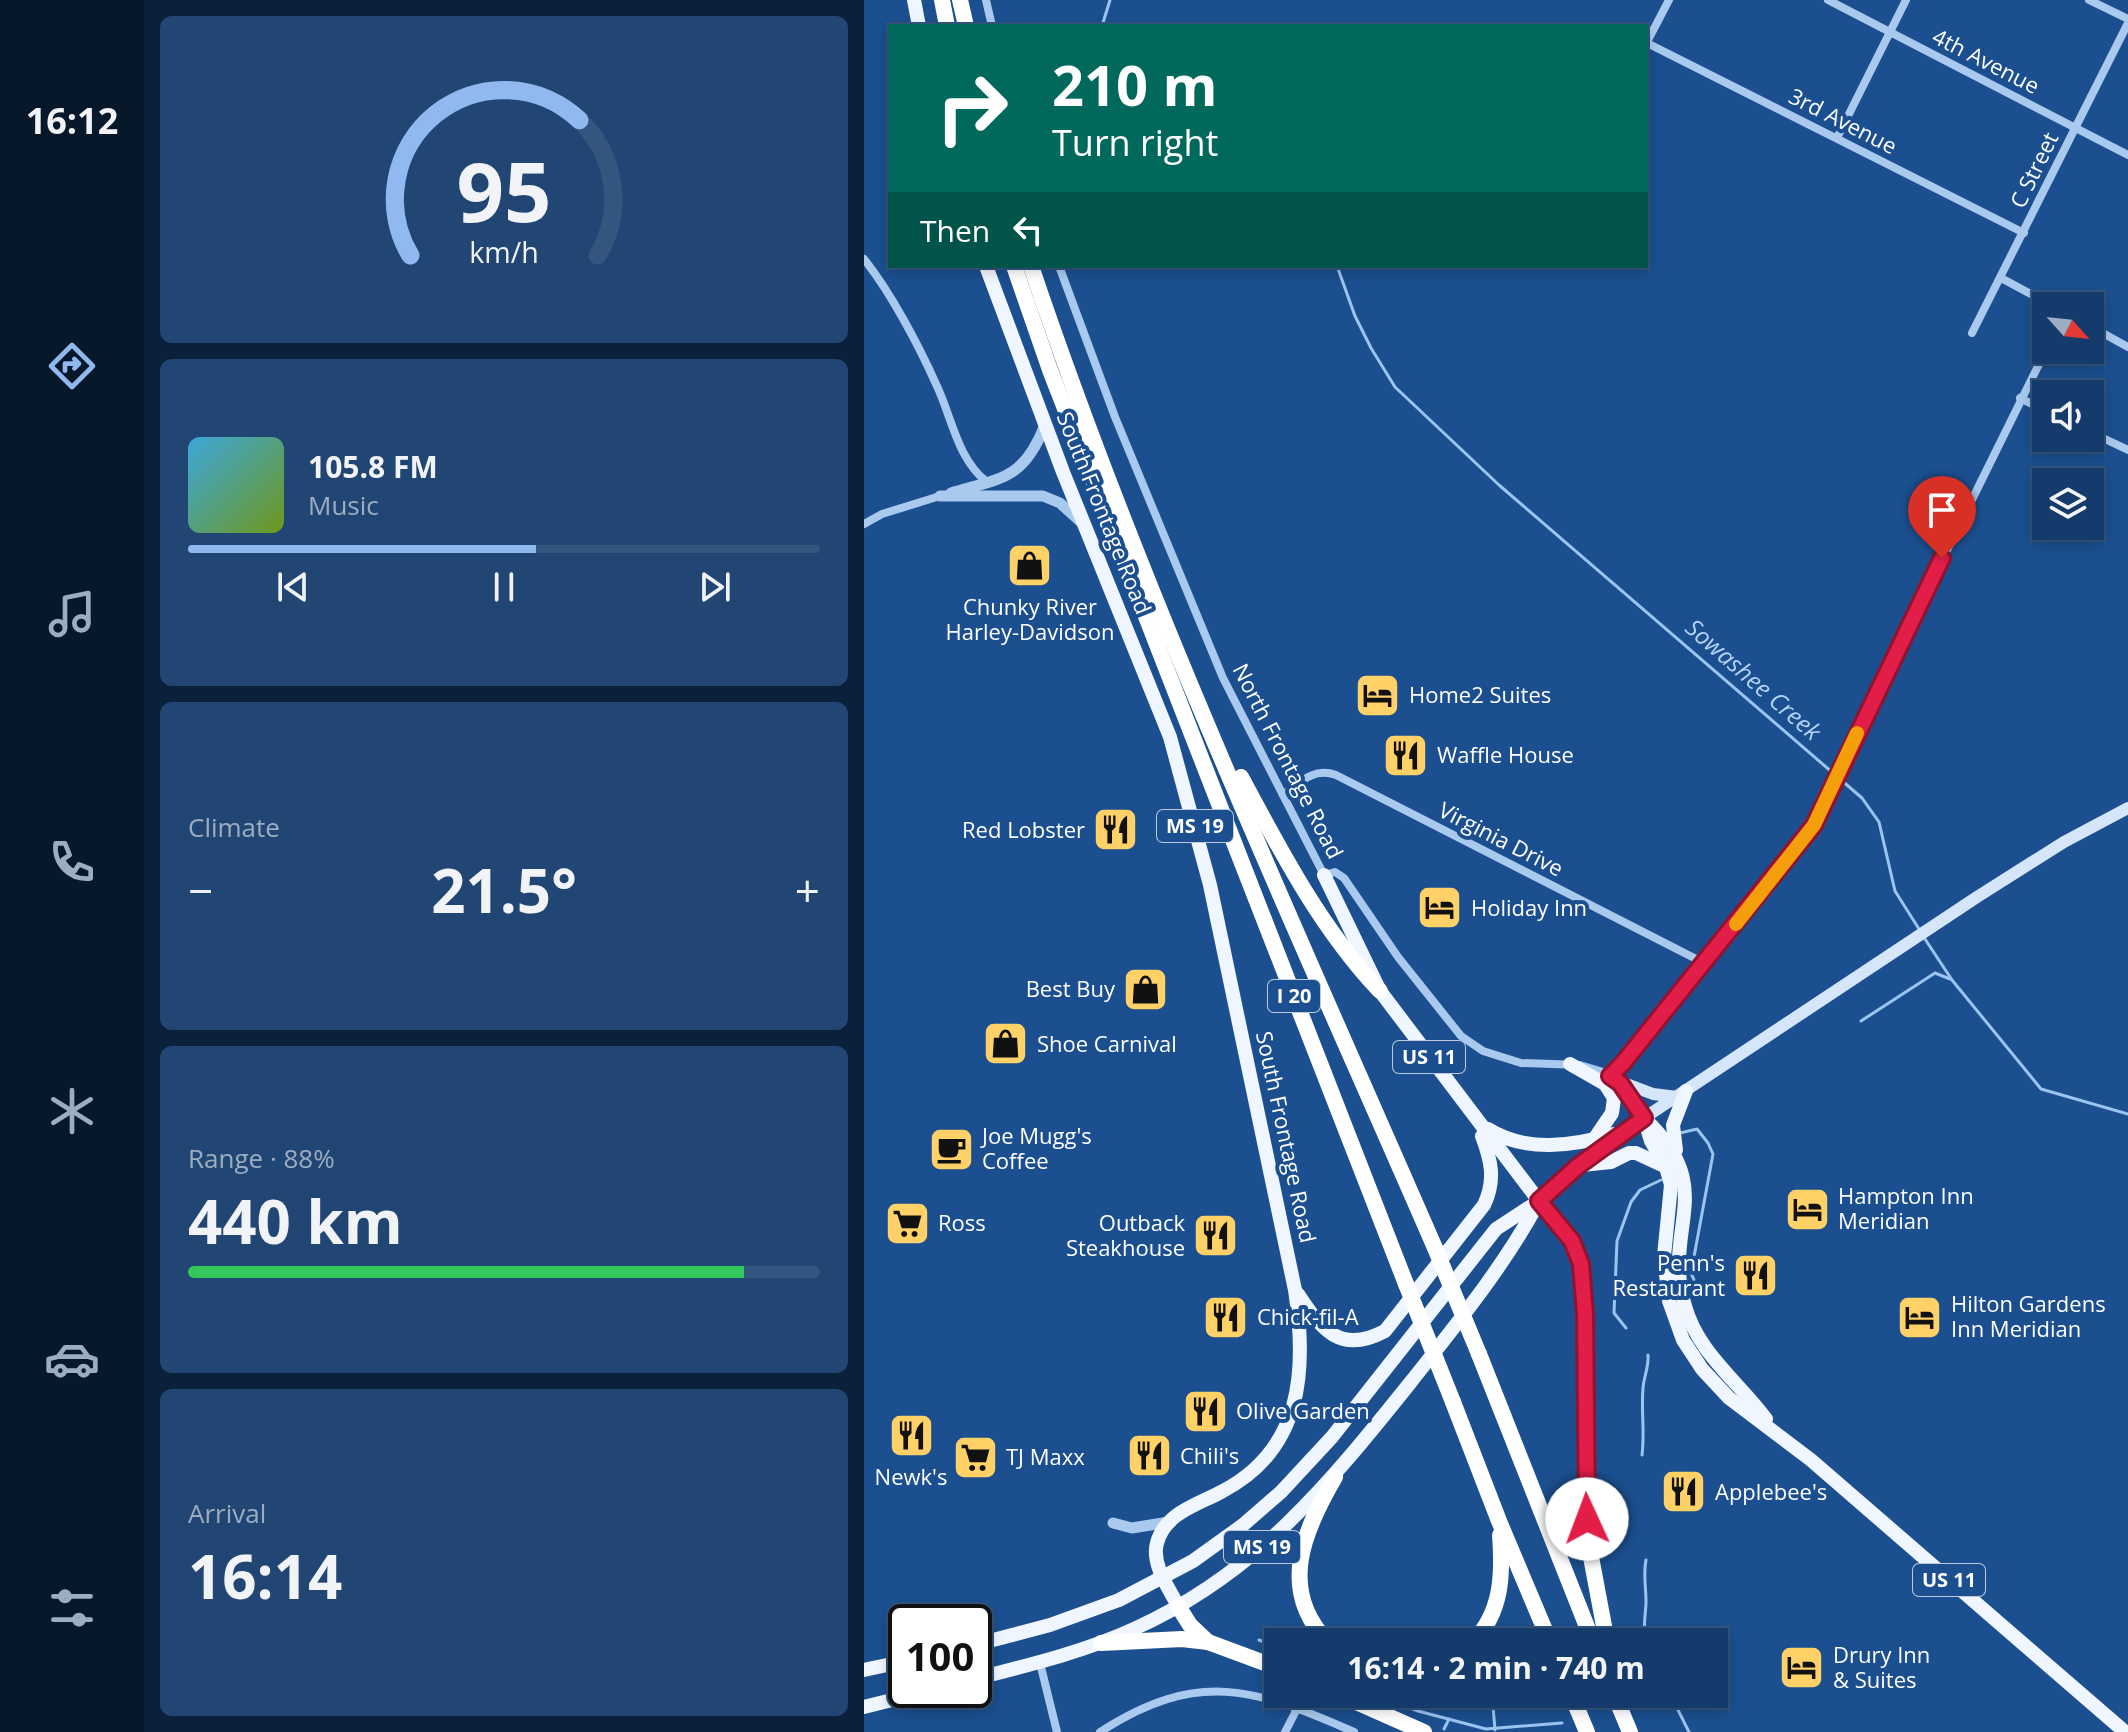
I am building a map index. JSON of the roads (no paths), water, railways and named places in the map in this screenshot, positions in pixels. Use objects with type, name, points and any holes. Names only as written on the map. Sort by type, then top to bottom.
[{"type":"highway","points":[[942,0],[947,24]]},
{"type":"highway","points":[[960,0],[966,24]]},
{"type":"highway","name":"I 20","points":[[1015,268],[1056,385],[1499,1521],[1544,1628]]},
{"type":"highway","name":"I 20","points":[[1032,268],[1127,528],[1212,733],[1435,1248],[1587,1628]]},
{"type":"highway","name":"US 11","points":[[1212,733],[1230,755],[1324,920],[1348,955],[1380,991]]},
{"type":"highway","points":[[1539,1201],[1572,1241],[1581,1264],[1585,1314],[1588,1541],[1604,1628]]},
{"type":"highway","points":[[1317,1628],[1300,1592],[1301,1547],[1308,1527],[1335,1477]]},
{"type":"highway","points":[[1483,1628],[1499,1597],[1502,1572],[1499,1521]]},
{"type":"highway","points":[[1178,1606],[1190,1625],[1208,1642]]},
{"type":"highway","points":[[1101,1643],[1182,1639],[1208,1642],[1264,1663]]},
{"type":"highway","points":[[1370,1708],[1424,1732]]},
{"type":"highway","points":[[1577,1708],[1587,1732]]},
{"type":"highway","points":[[1621,1708],[1630,1732]]},
{"type":"main road","points":[[914,0],[919,24]]},
{"type":"main road","name":"South Frontage Road","points":[[987,268],[1083,524],[1165,724],[1188,796],[1210,885],[1301,1329],[1302,1364],[1296,1396],[1280,1435],[1265,1459],[1230,1487],[1186,1509],[1169,1522]]},
{"type":"main road","points":[[1672,1163],[1661,1134],[1644,1118],[1977,897],[2064,842],[2128,808]]},
{"type":"main road","points":[[1324,875],[1380,991]]},
{"type":"main road","name":"US 11","points":[[1380,991],[1478,1122],[1498,1135],[1519,1143],[1577,1144],[1625,1131],[1644,1118]]},
{"type":"main road","points":[[1570,1064],[1605,1084],[1614,1098],[1612,1113],[1572,1170]]},
{"type":"main road","points":[[1613,1078],[1653,1094],[1682,1094]]},
{"type":"main road","points":[[1672,1163],[1673,1125],[1682,1094]]},
{"type":"main road","points":[[1295,1290],[1320,1325],[1342,1339],[1366,1340],[1393,1324],[1477,1217],[1489,1196],[1492,1180],[1490,1159],[1478,1122]]},
{"type":"main road","points":[[1478,1122],[1539,1201]]},
{"type":"main road","points":[[992,1640],[1100,1608],[1193,1561],[1243,1525],[1297,1475],[1351,1415],[1496,1229],[1539,1201],[1572,1170],[1625,1131]]},
{"type":"main road","points":[[1572,1170],[1611,1162],[1629,1153],[1672,1163]]},
{"type":"main road","name":"US 11","points":[[1672,1163],[1664,1274],[1677,1327],[1690,1353],[1729,1398],[1773,1429],[2125,1732]]},
{"type":"main road","points":[[1335,1477],[1492,1277],[1515,1245],[1539,1201]]},
{"type":"main road","name":"MS 19","points":[[992,1675],[1101,1643],[1178,1606],[1247,1560],[1335,1477]]},
{"type":"main road","points":[[1169,1522],[1156,1550],[1158,1565],[1178,1606]]},
{"type":"main road","points":[[864,1670],[888,1665]]},
{"type":"main road","points":[[864,1707],[888,1701]]},
{"type":"street","points":[[986,0],[992,24]]},
{"type":"street","points":[[1648,39],[1669,0]]},
{"type":"street","name":"4th Avenue","points":[[1828,0],[2128,155]]},
{"type":"street","points":[[1837,138],[1906,0]]},
{"type":"street","points":[[2089,0],[2128,21]]},
{"type":"street","name":"C Street","points":[[1972,333],[2128,21]]},
{"type":"street","name":"3rd Avenue","points":[[1648,44],[2024,233]]},
{"type":"street","points":[[864,259],[924,358],[969,466],[987,482]]},
{"type":"street","name":"North Frontage Road","points":[[1060,268],[1115,417],[1223,678],[1324,875],[1335,872],[1344,878],[1398,957],[1461,1036],[1483,1051],[1515,1061],[1588,1066],[1613,1078]]},
{"type":"street","points":[[2001,278],[2032,295]]},
{"type":"street","points":[[2104,334],[2128,347]]},
{"type":"street","points":[[1644,1118],[1613,1078],[1814,825],[2038,364]]},
{"type":"street","points":[[2020,398],[2032,404]]},
{"type":"street","points":[[864,524],[882,514],[1013,473],[1031,453],[1045,425]]},
{"type":"street","points":[[2104,439],[2128,450]]},
{"type":"street","points":[[940,496],[1043,496],[1060,503],[1083,524]]},
{"type":"street","name":"Virginia Drive","points":[[1283,795],[1311,774],[1323,772],[1336,775],[1704,963]]},
{"type":"street","points":[[1113,1523],[1132,1528],[1169,1522]]},
{"type":"street","points":[[1040,1663],[1057,1732]]},
{"type":"street","points":[[1100,1732],[1135,1711],[1167,1698],[1201,1691],[1264,1697]]},
{"type":"street","points":[[1285,1732],[1297,1708]]},
{"type":"street","points":[[1300,1708],[1354,1732]]},
{"type":"waterway","name":"Sowashee Creek","points":[[1103,24],[1110,0]]},
{"type":"waterway","name":"Sowashee Creek","points":[[1338,268],[1355,316],[1395,387],[1499,485],[1862,798],[1879,822],[1895,891],[1919,929]]},
{"type":"waterway","name":"Sowashee Creek","points":[[1923,936],[1952,980],[2041,1089],[2128,1114]]},
{"type":"waterway","points":[[1861,1021],[1935,973],[1950,979]]},
{"type":"waterway","points":[[1680,1133],[1697,1129],[1713,1154],[1690,1293]]},
{"type":"waterway","points":[[1626,1328],[1614,1313],[1617,1241],[1631,1202],[1640,1190],[1661,1180]]},
{"type":"waterway","points":[[1642,1455],[1643,1388],[1648,1355]]},
{"type":"waterway","points":[[1644,1628],[1646,1560]]},
{"type":"waterway","points":[[1259,1640],[1264,1642]]},
{"type":"waterway","points":[[1410,1708],[1486,1729],[1562,1723]]},
{"type":"waterway","points":[[1493,1708],[1495,1730]]},
{"type":"waterway","points":[[1677,1708],[1689,1732]]},
{"type":"waterway","points":[[1444,1729],[1449,1719]]},
{"type":"place","name":"Chunky River Harley-Davidson","points":[[1030,566]]},
{"type":"place","name":"Home2 Suites","points":[[1378,695]]},
{"type":"place","name":"Waffle House","points":[[1406,755]]},
{"type":"place","name":"Red Lobster","points":[[1116,830]]},
{"type":"place","name":"Holiday Inn","points":[[1440,908]]},
{"type":"place","name":"Best Buy","points":[[1146,989]]},
{"type":"place","name":"Shoe Carnival","points":[[1006,1044]]},
{"type":"place","name":"Joe Mugg's Coffee","points":[[951,1149]]},
{"type":"place","name":"Hampton Inn Meridian","points":[[1807,1209]]},
{"type":"place","name":"Ross","points":[[907,1223]]},
{"type":"place","name":"Outback Steakhouse","points":[[1216,1236]]},
{"type":"place","name":"Penn's Restaurant","points":[[1756,1276]]},
{"type":"place","name":"Chick-fil-A","points":[[1226,1317]]},
{"type":"place","name":"Hilton Gardens Inn Meridian","points":[[1920,1317]]},
{"type":"place","name":"Olive Garden","points":[[1205,1411]]},
{"type":"place","name":"Newk's","points":[[911,1436]]},
{"type":"place","name":"Chili's","points":[[1149,1456]]},
{"type":"place","name":"TJ Maxx","points":[[975,1457]]},
{"type":"place","name":"Applebee's","points":[[1684,1492]]},
{"type":"place","name":"Drury Inn & Suites","points":[[1802,1668]]}]
